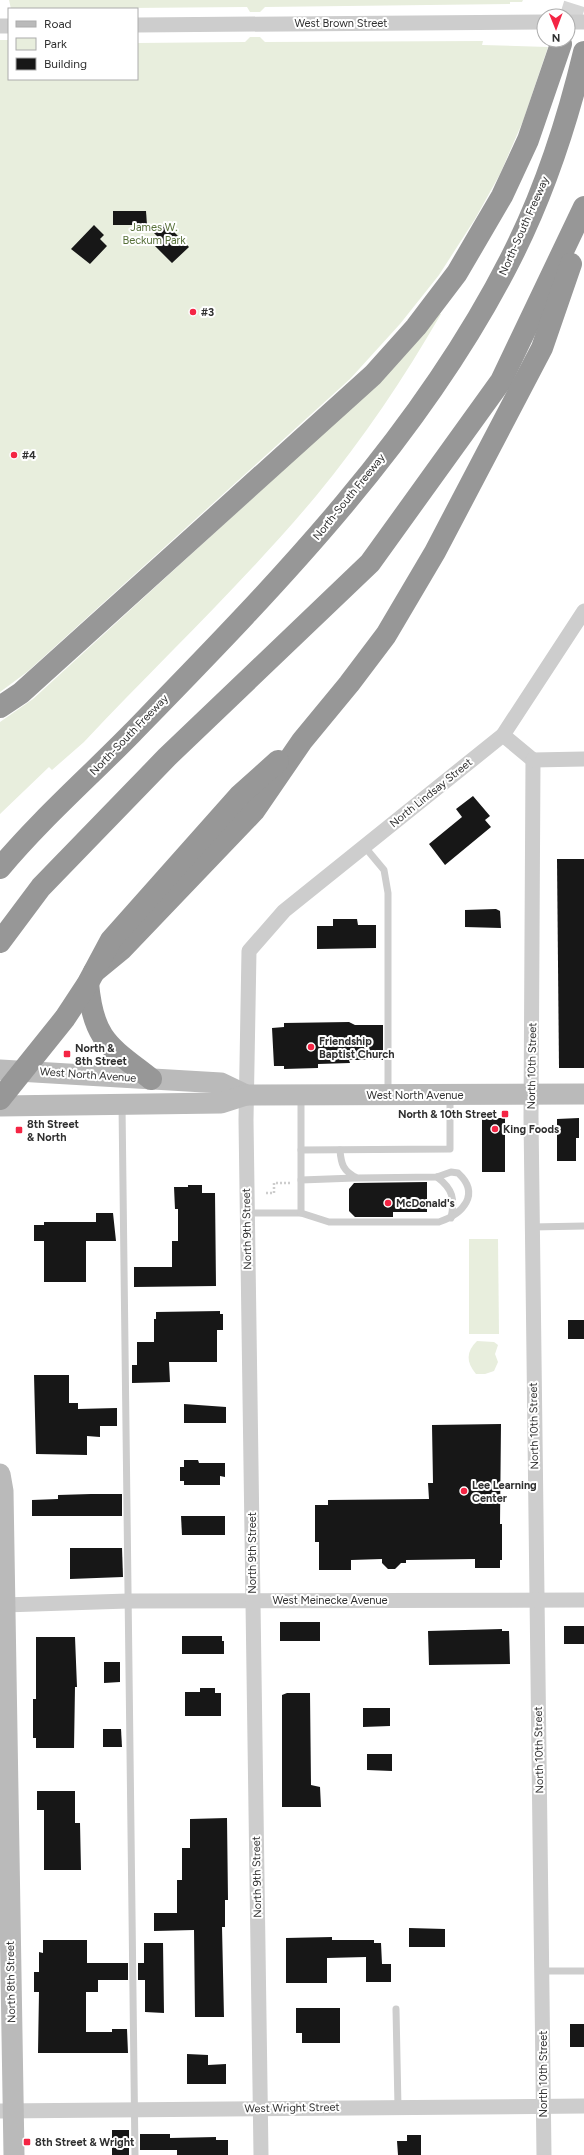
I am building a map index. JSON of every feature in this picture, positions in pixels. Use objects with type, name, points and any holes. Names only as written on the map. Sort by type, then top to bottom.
[{"type":"highway","points":[[0,707],[20,693],[373,374],[416,327],[456,273],[502,196],[528,140],[561,48]]},
{"type":"highway","name":"North-South Freeway","points":[[0,868],[133,732],[316,539],[359,488],[419,406],[473,326],[512,257],[559,144],[572,104],[584,52]]},
{"type":"highway","points":[[0,942],[41,887],[167,757],[370,563],[501,381],[584,207]]},
{"type":"highway","points":[[0,1099],[10,1070],[65,1018],[91,978],[122,949],[254,810],[302,741],[349,684],[386,635],[435,552],[542,348],[584,227]]},
{"type":"highway","points":[[91,978],[90,1004],[98,1030],[117,1052],[151,1079]]},
{"type":"main road","name":"West North Avenue","points":[[10,1070],[221,1083],[246,1095]]},
{"type":"main road","name":"West North Avenue","points":[[0,1106],[220,1103],[246,1095],[584,1094]]},
{"type":"main road","name":"North 8th Street","points":[[0,1474],[3,1491],[7,2111],[14,2155]]},
{"type":"street","name":"West Brown Street","points":[[138,25],[536,22]]},
{"type":"street","name":"North Lindsay Street","points":[[250,951],[284,911],[503,735],[584,611]]},
{"type":"street","points":[[503,735],[533,760],[584,759]]},
{"type":"street","name":"North 10th Street","points":[[533,760],[531,1094],[532,1227],[544,2155]]},
{"type":"street","name":"North 9th Street","points":[[250,951],[246,1095],[247,1213],[261,2155]]},
{"type":"street","name":"West Meinecke Avenue","points":[[4,1605],[128,1601],[584,1600]]},
{"type":"street","name":"West Wright Street","points":[[7,2111],[584,2106]]},
{"type":"lane","points":[[364,846],[384,870],[388,893],[388,1095]]},
{"type":"lane","points":[[301,1150],[450,1149],[450,1094]]},
{"type":"lane","points":[[301,1095],[301,1213]]},
{"type":"lane","points":[[122,1105],[136,2155]]},
{"type":"lane","points":[[340,1150],[341,1164],[347,1173],[357,1178]]},
{"type":"lane","points":[[247,1213],[301,1213],[329,1222],[440,1222],[451,1218],[460,1212],[467,1202],[467,1185],[458,1173],[451,1172],[437,1177],[301,1180]]},
{"type":"lane","points":[[437,1177],[451,1190],[453,1198],[451,1218]]},
{"type":"lane","points":[[532,1227],[584,1226]]},
{"type":"lane","points":[[542,1971],[584,1971]]},
{"type":"lane","points":[[396,2009],[398,2107]]},
{"type":"green space","points":[[9,0],[523,0],[522,2],[510,2],[510,4],[265,7],[260,12],[250,12],[247,7],[11,8]]},
{"type":"green space","name":"James W. Beckum Park","points":[[250,37],[260,37],[265,42],[483,41],[482,45],[548,48],[523,121],[500,174],[475,219],[439,275],[400,324],[350,379],[27,672],[0,692],[0,40],[8,40],[8,80],[138,80],[138,43],[245,42]]},
{"type":"green space","points":[[439,313],[441,314],[382,408],[350,453],[289,528],[84,742],[52,770],[49,767],[0,814],[0,722],[33,699],[269,483]]},
{"type":"green space","points":[[469,1239],[498,1239],[499,1334],[469,1334]]},
{"type":"green space","points":[[477,1341],[494,1342],[498,1345],[495,1354],[498,1362],[494,1371],[485,1374],[476,1374],[470,1365],[469,1353]]},
{"type":"building","points":[[113,211],[146,211],[147,225],[113,225]]},
{"type":"building","points":[[165,223],[189,247],[172,263],[154,245],[160,239],[154,233]]},
{"type":"building","points":[[94,225],[104,235],[100,239],[107,246],[90,264],[71,249]]},
{"type":"building","points":[[473,796],[490,816],[485,820],[491,827],[445,865],[429,844],[462,817],[456,809]]},
{"type":"building","points":[[557,859],[584,859],[584,1068],[559,1068]]},
{"type":"building","points":[[496,909],[500,911],[501,928],[465,927],[465,910]]},
{"type":"building","points":[[333,919],[357,919],[358,925],[376,925],[376,948],[317,949],[317,926],[333,926]]},
{"type":"building","name":"Friendship Baptist Church","points":[[349,1022],[355,1025],[383,1025],[383,1060],[349,1060],[350,1063],[318,1064],[318,1068],[284,1069],[284,1066],[274,1066],[272,1028],[284,1027],[284,1023]]},
{"type":"building","points":[[482,1118],[505,1118],[505,1172],[482,1172]]},
{"type":"building","points":[[579,1118],[579,1138],[576,1138],[576,1161],[557,1161],[557,1119]]},
{"type":"building","name":"McDonald's","points":[[427,1182],[427,1212],[393,1212],[393,1217],[355,1217],[349,1211],[349,1189],[354,1183]]},
{"type":"building","points":[[188,1185],[202,1185],[202,1193],[215,1193],[216,1286],[134,1287],[134,1267],[172,1267],[172,1241],[178,1241],[178,1209],[175,1209],[174,1187],[188,1187]]},
{"type":"building","points":[[96,1213],[113,1213],[116,1241],[86,1241],[86,1282],[44,1282],[44,1241],[34,1241],[34,1225],[44,1225],[44,1222],[96,1222]]},
{"type":"building","points":[[220,1311],[220,1314],[223,1314],[223,1330],[217,1330],[217,1362],[169,1362],[170,1382],[132,1383],[132,1365],[137,1365],[137,1342],[154,1342],[154,1319],[156,1319],[156,1312]]},
{"type":"building","points":[[568,1320],[584,1320],[584,1339],[568,1339]]},
{"type":"building","points":[[34,1375],[69,1375],[69,1403],[78,1403],[78,1409],[117,1408],[117,1426],[100,1426],[100,1437],[87,1436],[87,1455],[36,1454]]},
{"type":"building","points":[[184,1404],[226,1407],[226,1423],[184,1423]]},
{"type":"building","name":"Lee Learning Center","points":[[501,1424],[500,1524],[502,1524],[502,1560],[500,1560],[500,1568],[475,1568],[475,1559],[406,1560],[406,1563],[401,1563],[395,1569],[388,1569],[382,1563],[382,1559],[351,1560],[351,1570],[319,1570],[319,1542],[315,1542],[315,1505],[328,1505],[328,1500],[429,1499],[428,1483],[433,1483],[432,1425]]},
{"type":"building","points":[[184,1460],[198,1460],[199,1463],[225,1463],[225,1477],[220,1476],[220,1485],[184,1485],[184,1481],[180,1481],[180,1467],[184,1467]]},
{"type":"building","points":[[122,1494],[122,1516],[32,1516],[32,1500],[58,1499],[58,1495]]},
{"type":"building","points":[[181,1516],[225,1516],[225,1535],[182,1535]]},
{"type":"building","points":[[70,1548],[122,1548],[123,1577],[70,1579]]},
{"type":"building","points":[[280,1622],[320,1622],[320,1641],[280,1641]]},
{"type":"building","points":[[564,1626],[584,1626],[584,1644],[564,1644]]},
{"type":"building","points":[[502,1629],[502,1631],[509,1631],[510,1664],[429,1665],[428,1631]]},
{"type":"building","points":[[182,1636],[222,1636],[222,1641],[224,1641],[224,1654],[182,1654]]},
{"type":"building","points":[[36,1637],[75,1637],[77,1687],[75,1687],[74,1748],[36,1748],[36,1738],[33,1738],[33,1699],[36,1699]]},
{"type":"building","points":[[104,1662],[120,1662],[120,1682],[104,1683]]},
{"type":"building","points":[[200,1688],[215,1688],[215,1693],[221,1693],[221,1716],[185,1716],[185,1692],[200,1692]]},
{"type":"building","points":[[287,1693],[310,1693],[311,1785],[320,1787],[321,1807],[282,1807],[282,1695]]},
{"type":"building","points":[[363,1708],[390,1708],[390,1726],[363,1727]]},
{"type":"building","points":[[103,1729],[121,1729],[122,1747],[103,1747]]},
{"type":"building","points":[[367,1754],[392,1754],[392,1771],[367,1770]]},
{"type":"building","points":[[37,1791],[75,1791],[75,1823],[80,1823],[81,1870],[44,1870],[44,1810],[37,1810]]},
{"type":"building","points":[[227,1818],[228,1900],[225,1900],[225,1927],[222,1927],[224,2017],[195,2017],[194,1930],[154,1931],[154,1913],[177,1913],[177,1880],[182,1880],[182,1848],[190,1848],[190,1819]]},
{"type":"building","points":[[409,1928],[445,1929],[445,1947],[409,1947]]},
{"type":"building","points":[[332,1937],[332,1940],[374,1940],[374,1943],[381,1943],[382,1964],[391,1964],[391,1982],[366,1982],[366,1957],[327,1958],[327,1983],[286,1983],[286,1938]]},
{"type":"building","points":[[43,1940],[87,1940],[87,1963],[128,1963],[128,1980],[98,1980],[98,1992],[86,1992],[86,2032],[112,2032],[112,2029],[127,2029],[128,2053],[38,2053],[39,1992],[34,1992],[34,1972],[39,1972],[39,1952],[43,1953]]},
{"type":"building","points":[[144,1943],[163,1943],[164,2013],[145,2012],[145,1980],[138,1980],[138,1963],[144,1963]]},
{"type":"building","points":[[296,2008],[340,2008],[340,2043],[302,2043],[302,2033],[296,2033]]},
{"type":"building","points":[[570,2024],[584,2024],[584,2047],[570,2047]]},
{"type":"building","points":[[187,2054],[208,2055],[208,2065],[226,2064],[226,2084],[187,2084]]},
{"type":"building","points":[[112,2130],[129,2130],[129,2155],[112,2155]]},
{"type":"building","points":[[140,2134],[170,2134],[170,2138],[216,2137],[216,2140],[228,2140],[228,2155],[177,2155],[177,2150],[140,2150]]},
{"type":"building","points":[[407,2135],[421,2135],[421,2155],[398,2155],[397,2141],[407,2141]]},
{"type":"tunnel","points":[[573,8],[576,0]]},
{"type":"place","name":"#3","points":[[193,312]]},
{"type":"place","name":"#4","points":[[14,455]]},
{"type":"place","name":"Friendship Baptist Church","points":[[311,1047]]},
{"type":"place","name":"North & 8th Street","points":[[67,1054]]},
{"type":"place","name":"North & 10th Street","points":[[505,1114]]},
{"type":"place","name":"King Foods","points":[[495,1129]]},
{"type":"place","name":"8th Street & North","points":[[19,1130]]},
{"type":"place","name":"McDonald's","points":[[388,1203]]},
{"type":"place","name":"Lee Learning Center","points":[[464,1491]]},
{"type":"place","name":"8th Street & Wright","points":[[27,2142]]}]
